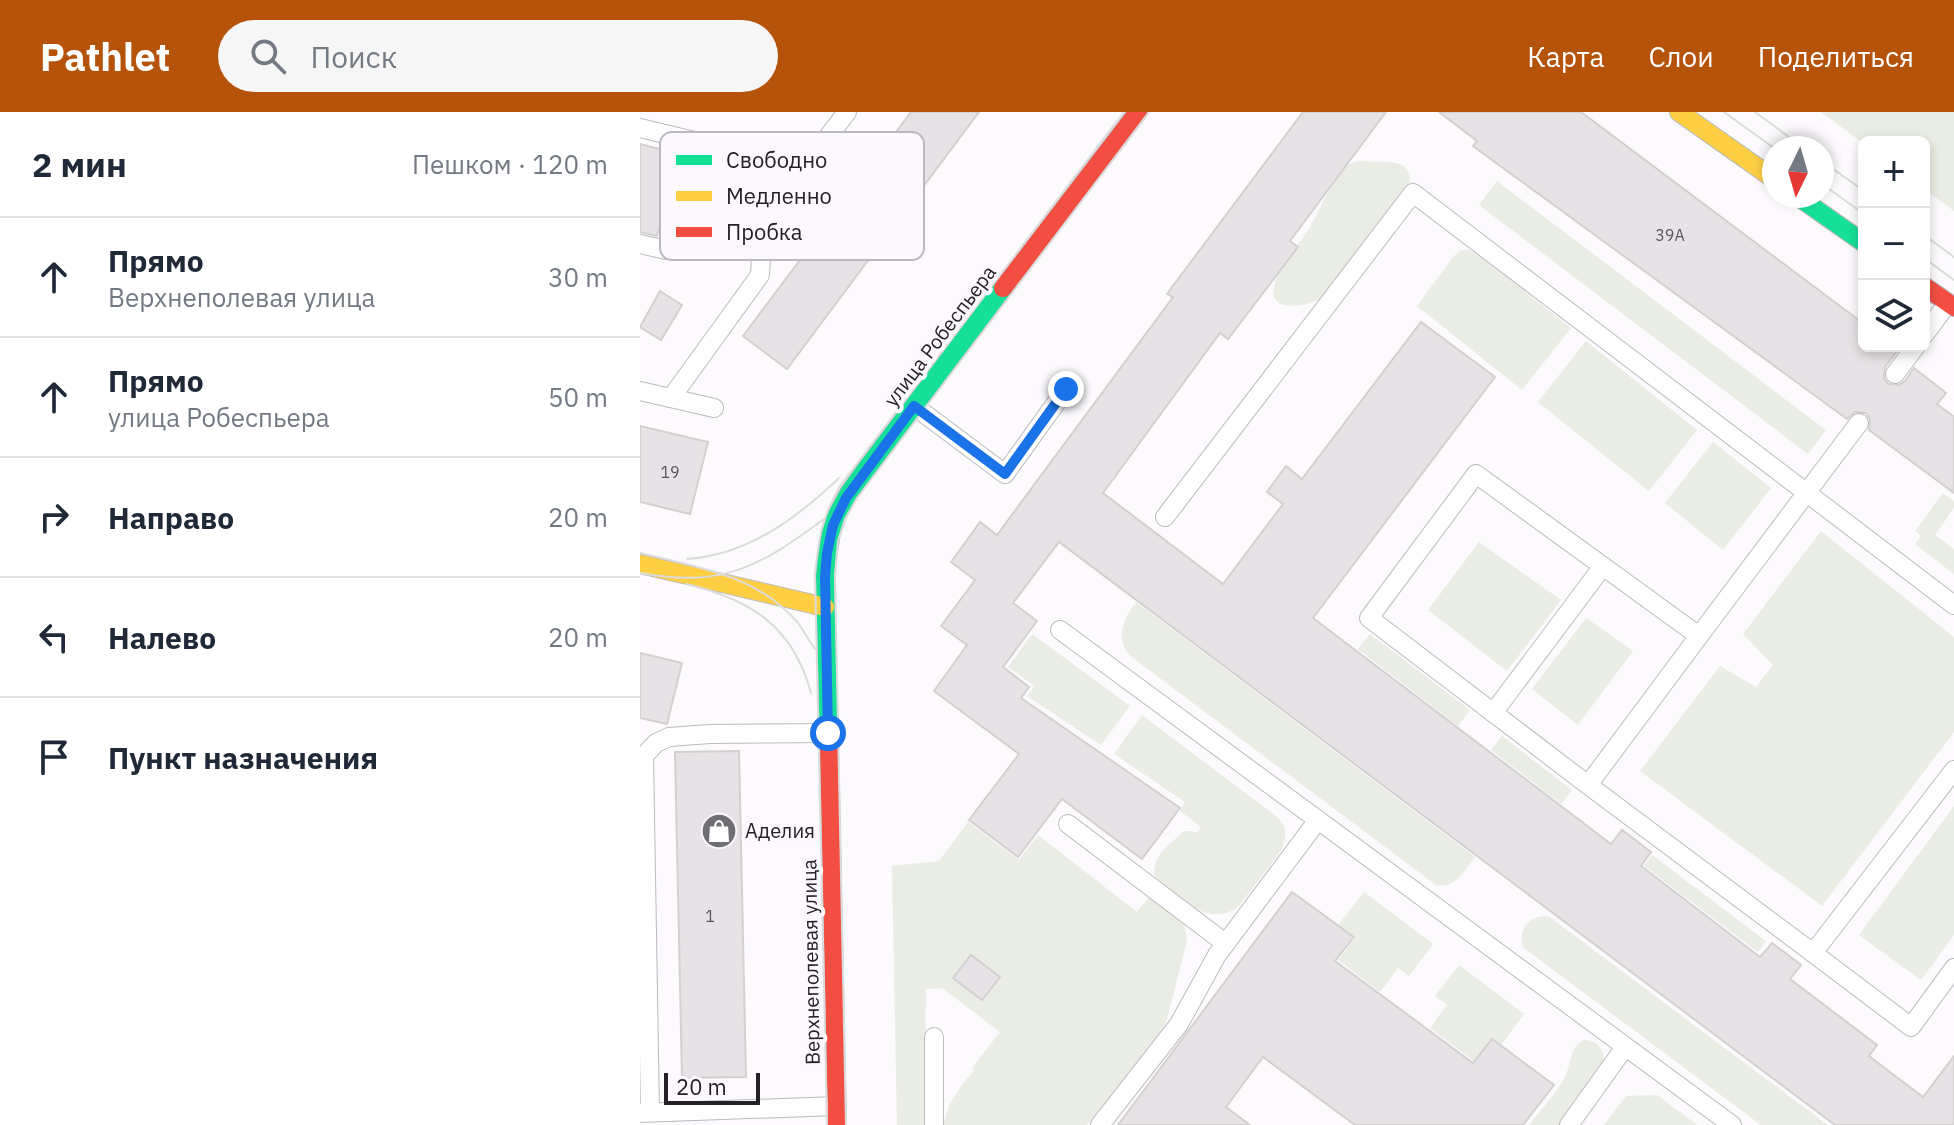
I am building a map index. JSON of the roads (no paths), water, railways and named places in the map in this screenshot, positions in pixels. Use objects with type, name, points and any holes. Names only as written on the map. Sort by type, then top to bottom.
[{"type":"street","name":"улица Робеспьера","points":[[825,607],[827,553],[833,525],[846,498],[1138,112]]},
{"type":"street","points":[[1679,112],[1762,171]]},
{"type":"street","points":[[1814,208],[1858,239]]},
{"type":"street","points":[[1930,290],[1951,305]]},
{"type":"street","points":[[640,564],[825,607]]},
{"type":"street","name":"Верхнеполевая улица","points":[[825,607],[837,1116]]},
{"type":"lane","points":[[832,132],[847,112]]},
{"type":"lane","points":[[640,128],[660,133]]},
{"type":"lane","points":[[1165,517],[1413,193],[1954,605]]},
{"type":"lane","points":[[640,244],[660,249]]},
{"type":"lane","points":[[671,398],[760,275],[761,260]]},
{"type":"lane","points":[[1930,328],[1951,305]]},
{"type":"lane","points":[[1895,374],[1912,352]]},
{"type":"lane","points":[[914,406],[1005,474],[1066,389]]},
{"type":"lane","points":[[640,391],[714,408]]},
{"type":"lane","points":[[1588,785],[1859,423]]},
{"type":"lane","points":[[1699,636],[1476,474],[1369,618],[1911,1027],[1954,968]]},
{"type":"lane","points":[[1493,713],[1603,566]]},
{"type":"lane","points":[[1060,630],[1732,1125]]},
{"type":"lane","points":[[828,733],[689,734],[656,743],[642,756],[645,1112],[837,1116]]},
{"type":"lane","points":[[1813,953],[1954,770]]},
{"type":"lane","points":[[1100,1125],[1179,1024],[1225,943],[1318,820]]},
{"type":"lane","points":[[1068,824],[1225,943]]},
{"type":"lane","points":[[934,1037],[934,1125]]},
{"type":"lane","points":[[1569,1125],[1625,1047]]},
{"type":"tram line","points":[[827,1125],[815,574],[822,528],[840,486],[1124,112]]},
{"type":"tram line","points":[[846,1125],[835,575],[838,541],[845,519],[857,498],[1149,112]]},
{"type":"tram line","points":[[1724,112],[1762,139]]},
{"type":"tram line","points":[[1755,112],[1788,136]]},
{"type":"tram line","points":[[1834,170],[1858,187]]},
{"type":"tram line","points":[[1834,193],[1858,210]]},
{"type":"tram line","points":[[1930,239],[1954,257]]},
{"type":"tram line","points":[[1930,262],[1954,280]]},
{"type":"tram line","points":[[687,559],[730,550],[769,532],[788,521],[839,478]]},
{"type":"tram line","points":[[640,573],[695,578],[739,570],[780,550],[824,519]]},
{"type":"tram line","points":[[640,553],[745,583],[782,607],[798,623],[815,649]]},
{"type":"tram line","points":[[687,584],[731,598],[766,619],[793,650],[811,693]]},
{"type":"place","name":"Аделия","points":[[719,831]]}]
